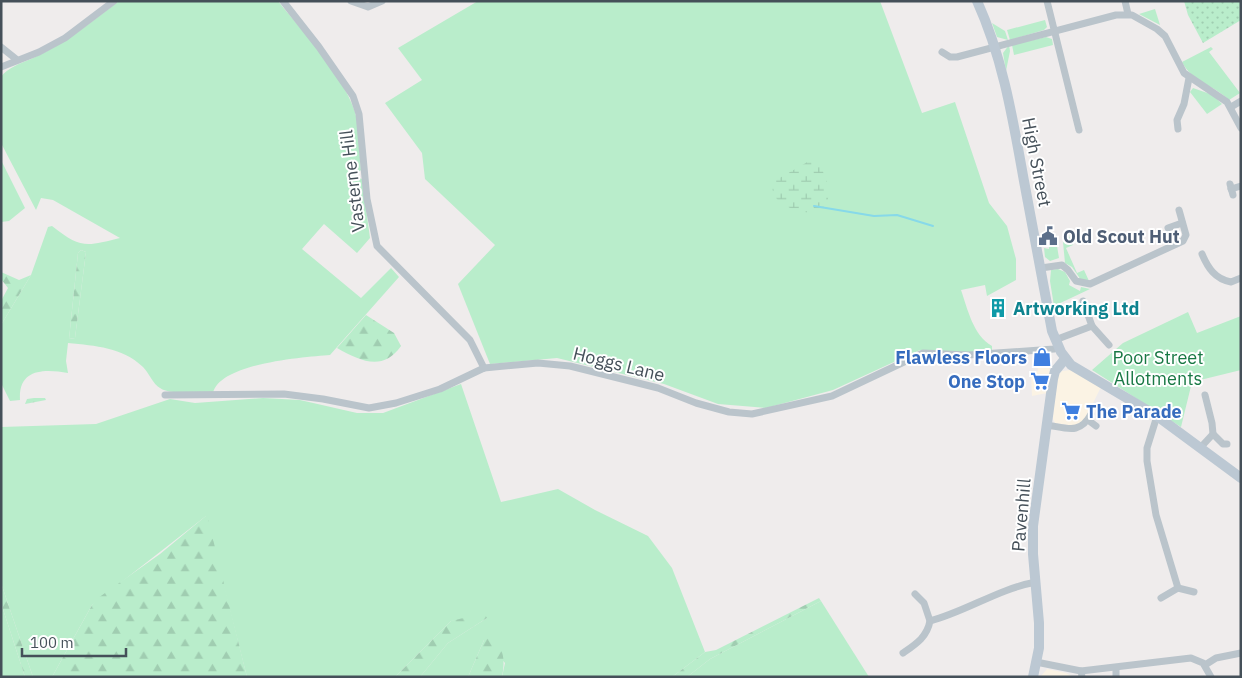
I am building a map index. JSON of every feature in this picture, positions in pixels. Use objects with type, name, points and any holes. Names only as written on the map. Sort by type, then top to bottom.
[{"type":"street","name":"Vasterne Hill","points":[[283,1],[319,47],[353,96],[359,114],[368,207],[377,246],[470,340],[484,368]]},
{"type":"street","points":[[351,1],[368,7],[382,1]]},
{"type":"street","name":"High Street","points":[[977,1],[995,47],[1018,142],[1056,343],[1065,360]]},
{"type":"street","points":[[1047,1],[1079,130]]},
{"type":"street","points":[[1124,1],[1128,14]]},
{"type":"street","points":[[1,67],[16,59],[38,52],[65,38],[111,2]]},
{"type":"street","points":[[942,52],[948,60],[1128,14],[1153,26],[1165,36],[1179,66],[1189,78],[1220,95],[1231,107],[1241,128]]},
{"type":"street","points":[[1,47],[16,59]]},
{"type":"street","points":[[1178,130],[1177,120],[1184,104],[1189,78]]},
{"type":"street","points":[[1231,107],[1241,102]]},
{"type":"street","points":[[1231,189],[1241,186]]},
{"type":"street","points":[[1041,268],[1062,265],[1076,281],[1090,284],[1183,241],[1186,234],[1179,210]]},
{"type":"street","points":[[1168,228],[1182,223]]},
{"type":"street","points":[[1202,254],[1212,272],[1222,280],[1231,282],[1241,278]]},
{"type":"street","points":[[1083,301],[1092,326],[1109,345]]},
{"type":"street","name":"Hoggs Lane","points":[[166,395],[284,394],[324,399],[369,408],[396,403],[440,389],[484,368],[538,364],[570,366],[658,388],[696,403],[730,412],[752,414],[832,396],[923,353],[968,355],[1054,350],[1056,343],[1092,326]]},
{"type":"street","points":[[1065,360],[1157,416],[1241,478]]},
{"type":"street","name":"Pavenhill","points":[[1033,677],[1040,623],[1033,526],[1054,374],[1065,360]]},
{"type":"street","points":[[1205,395],[1213,434],[1223,444],[1227,444]]},
{"type":"street","points":[[1157,416],[1147,448],[1147,461],[1156,515],[1178,588]]},
{"type":"street","points":[[1047,425],[1078,428],[1090,418],[1096,426]]},
{"type":"street","points":[[1201,447],[1213,434]]},
{"type":"street","points":[[930,621],[961,612],[1007,588],[1036,582]]},
{"type":"street","points":[[1161,598],[1178,588],[1194,592]]},
{"type":"street","points":[[903,652],[922,638],[930,621],[924,604],[916,594]]},
{"type":"street","points":[[1205,665],[1216,658],[1241,653]]},
{"type":"street","points":[[1036,662],[1082,674],[1187,658],[1197,659],[1205,665],[1211,677]]},
{"type":"street","points":[[1116,668],[1116,677]]},
{"type":"shaded area","points":[[1048,351],[1050,376],[1047,393],[1032,396],[1031,373],[1038,371],[1036,352]]},
{"type":"shaded area","points":[[1071,370],[1101,387],[1083,423],[1075,426],[1055,423],[1053,419],[1056,378],[1062,371]]},
{"type":"shaded area","points":[[1047,669],[1066,673],[1073,677],[1040,677]]},
{"type":"green space","points":[[119,1],[278,1],[332,68],[349,97],[355,112],[359,133],[361,170],[356,174],[357,177],[362,179],[370,238],[357,253],[324,224],[302,249],[361,298],[391,268],[399,277],[330,355],[284,360],[247,368],[219,383],[213,393],[185,393],[164,390],[155,384],[143,367],[126,355],[108,349],[68,343],[66,361],[68,373],[42,371],[28,376],[23,382],[20,400],[10,401],[1,383],[1,325],[31,275],[48,227],[52,226],[83,244],[99,243],[120,238],[53,200],[41,198],[36,210],[1,143],[1,77],[10,68],[66,40]],"holes":[[[81,250],[86,252],[75,338],[69,339],[78,253]]]},
{"type":"green space","points":[[478,1],[880,1],[922,113],[955,102],[989,203],[1007,226],[1016,259],[1016,280],[987,296],[985,285],[961,290],[976,329],[992,346],[992,350],[975,353],[920,350],[833,390],[766,408],[718,404],[664,384],[557,358],[490,364],[458,284],[495,245],[425,179],[422,153],[385,103],[422,80],[398,48]]},
{"type":"green space","points":[[1184,1],[1241,1],[1241,20],[1203,43],[1188,15]]},
{"type":"green space","points":[[1155,9],[1160,25],[1139,14]]},
{"type":"green space","points":[[1045,20],[1047,27],[1044,30],[1010,40],[1007,30]]},
{"type":"green space","points":[[992,23],[1005,31],[1008,40],[997,37]]},
{"type":"green space","points":[[1046,37],[1052,39],[1053,45],[1014,55],[1012,45]]},
{"type":"green space","points":[[1009,45],[1010,51],[1006,71],[1003,53]]},
{"type":"green space","points":[[1211,47],[1213,49],[1209,52],[1240,93],[1229,100],[1197,79],[1186,69],[1182,62]]},
{"type":"green space","points":[[1193,88],[1213,95],[1222,104],[1207,114],[1190,92]]},
{"type":"green space","points":[[816,157],[825,177],[828,191],[827,205],[823,212],[798,211],[785,206],[774,195],[771,183]]},
{"type":"green space","points":[[1,160],[25,208],[9,221],[1,222]]},
{"type":"green space","points":[[1068,234],[1073,245],[1066,248],[1077,273],[1084,270],[1089,281],[1081,280],[1072,267],[1065,263],[1063,242]]},
{"type":"green space","points":[[1056,240],[1059,258],[1050,261],[1045,257],[1044,248],[1049,249],[1049,244]]},
{"type":"green space","points":[[81,250],[86,252],[75,338],[69,339],[78,253]]},
{"type":"green space","points":[[1058,269],[1065,272],[1070,281],[1069,285],[1080,291],[1081,287],[1090,289],[1054,306],[1050,281],[1051,270]]},
{"type":"green space","points":[[1,272],[19,280],[31,275],[1,325],[1,301],[8,288],[1,279]]},
{"type":"green space","name":"Poor Street Allotments","points":[[1188,312],[1197,333],[1241,316],[1241,370],[1192,382],[1181,427],[1092,370],[1123,343]]},
{"type":"green space","points":[[366,315],[394,333],[401,346],[387,359],[371,362],[354,357],[337,348]]},
{"type":"green space","points":[[461,384],[501,502],[558,489],[648,536],[672,568],[705,652],[672,677],[502,677],[505,663],[484,640],[468,677],[420,677],[448,643],[487,618],[451,621],[395,677],[247,677],[206,516],[92,605],[52,677],[33,677],[1,583],[1,427],[96,424],[170,399],[195,403],[263,398],[300,400],[357,413],[383,413]]},
{"type":"green space","points":[[45,398],[46,400],[25,404],[27,399]]},
{"type":"green space","points":[[207,515],[247,677],[52,677],[92,605],[98,598],[160,554]]},
{"type":"green space","points":[[1,583],[33,677],[25,677],[1,603]]},
{"type":"green space","points":[[819,598],[821,601],[710,659],[687,677],[672,677],[705,652],[716,650]]},
{"type":"green space","points":[[821,601],[869,677],[687,677],[710,659]]},
{"type":"green space","points":[[1,603],[25,677],[1,677]]},
{"type":"green space","points":[[484,613],[487,618],[448,643],[420,677],[395,677],[451,621]]},
{"type":"green space","points":[[493,630],[502,653],[504,664],[502,677],[468,677],[484,640]]},
{"type":"waterway","points":[[814,206],[874,216],[897,215],[933,226]]},
{"type":"place","name":"Old Scout Hut","points":[[1048,236]]},
{"type":"place","name":"Artworking Ltd","points":[[998,308]]},
{"type":"place","name":"Flawless Floors","points":[[1042,357]]},
{"type":"place","name":"One Stop","points":[[1040,381]]},
{"type":"place","name":"The Parade","points":[[1071,411]]}]
